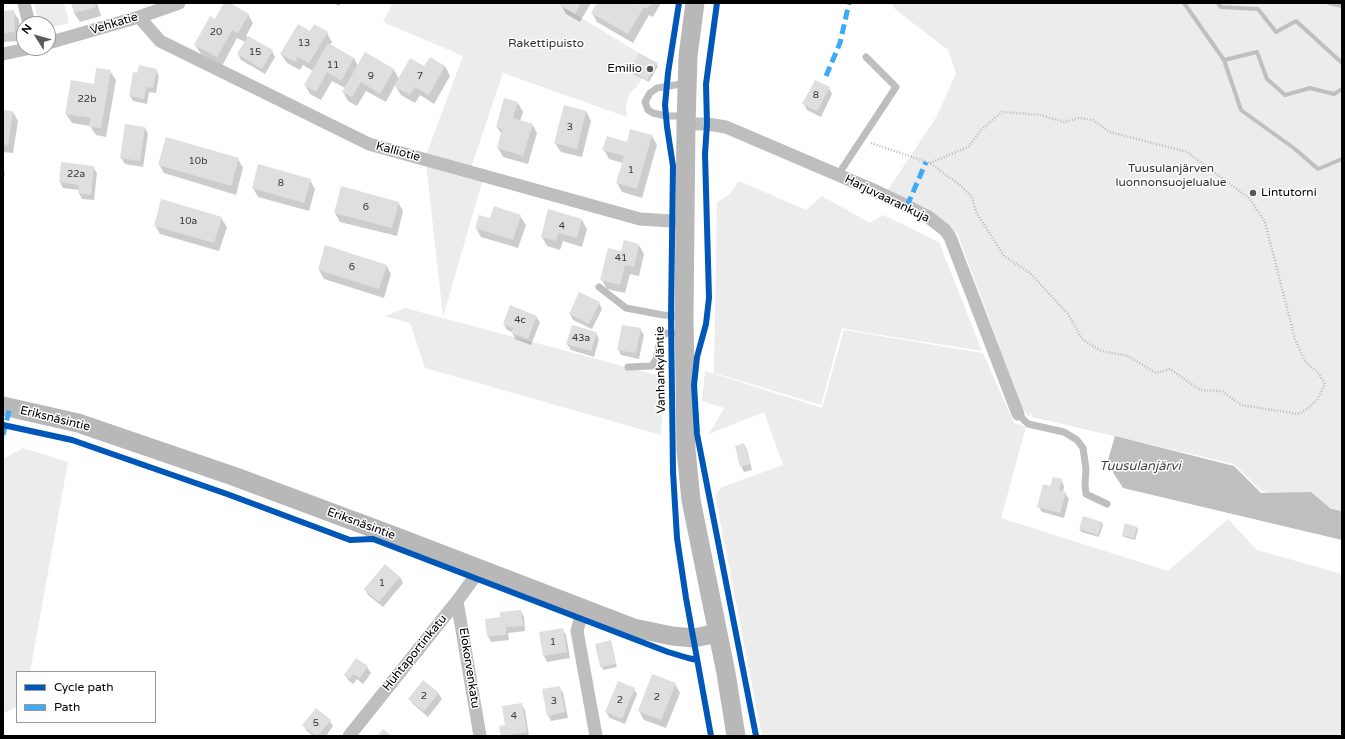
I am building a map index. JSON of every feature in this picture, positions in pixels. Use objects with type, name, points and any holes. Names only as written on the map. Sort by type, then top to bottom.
[{"type":"street","points":[[24,3],[27,16]]},
{"type":"street","name":"Vehkatie","points":[[56,41],[139,17],[179,3]]},
{"type":"street","name":"Vanhankyläntie","points":[[695,3],[688,56],[686,120],[684,325],[686,450],[691,500],[726,673],[736,736]]},
{"type":"street","name":"Kalliotie","points":[[139,17],[160,41],[369,144],[640,219],[672,221],[685,220]]},
{"type":"street","points":[[3,54],[16,51]]},
{"type":"street","name":"Harjuvaarankuja","points":[[686,120],[726,127],[871,189],[927,216],[945,230],[950,237],[1018,414]]},
{"type":"street","name":"Eriksnäsintie","points":[[3,406],[86,425],[233,476],[634,628],[672,636],[694,638],[718,632]]},
{"type":"street","name":"Huhtaportinkatu","points":[[349,736],[458,601],[474,578],[478,568]]},
{"type":"street","name":"Elokorvenkatu","points":[[458,601],[480,736]]},
{"type":"street","points":[[583,608],[577,631],[596,736]]},
{"type":"lane","points":[[838,175],[896,87],[866,57]]},
{"type":"lane","points":[[686,120],[653,113],[648,110],[645,102],[650,93],[657,88],[687,83]]},
{"type":"lane","points":[[599,287],[626,308],[663,315],[684,325]]},
{"type":"lane","points":[[628,367],[652,366],[656,359],[661,337],[666,333],[684,325]]},
{"type":"lane","points":[[1018,414],[1028,424],[1064,432],[1078,440],[1083,448],[1086,469],[1086,494],[1107,504]]},
{"type":"path","points":[[861,139],[930,163],[961,186],[972,197],[976,212],[1004,256],[1030,273],[1068,314],[1082,339],[1101,351],[1128,356],[1156,373],[1170,369],[1200,390],[1222,391],[1241,405],[1298,414],[1307,409],[1317,400],[1325,384],[1318,373],[1305,361],[1294,339],[1265,222],[1249,198],[1188,152],[1159,146],[1110,132],[1093,120],[1079,118],[1064,122],[1040,115],[1002,112],[981,130],[968,147],[930,163]]},
{"type":"green space","points":[[34,3],[64,3],[69,23],[56,26],[56,16],[37,16]]},
{"type":"green space","name":"Rakettipuisto","points":[[393,3],[557,3],[639,53],[629,70],[642,78],[637,87],[629,94],[626,105],[627,117],[503,73],[471,168],[426,155],[463,56],[383,22]]},
{"type":"green space","name":"Tuusulanjärven luonnonsuojelualue","points":[[891,3],[1342,3],[1342,513],[1261,491],[1234,464],[1032,417],[1031,411],[1029,417],[1023,409],[957,233],[927,208],[887,191],[937,116],[956,73],[948,50],[896,10]]},
{"type":"green space","points":[[426,163],[483,179],[443,317]]},
{"type":"green space","points":[[739,181],[806,210],[822,196],[870,223],[883,215],[939,242],[982,351],[842,328],[821,405],[714,373],[717,202],[729,195]]},
{"type":"green space","points":[[405,308],[664,377],[661,435],[425,368],[410,323],[385,316]]},
{"type":"green space","points":[[844,330],[983,353],[1014,423],[1026,427],[1001,518],[1168,571],[1228,519],[1257,550],[1342,574],[1342,736],[762,736],[715,495],[722,487],[783,465],[764,412],[709,434],[724,408],[702,401],[705,371],[822,408]]},
{"type":"green space","points":[[23,448],[68,462],[30,671],[16,671],[16,707],[3,714],[3,459]]},
{"type":"water","name":"Tuusulanjärvi","points":[[1115,436],[1234,466],[1261,493],[1311,492],[1331,509],[1342,511],[1342,540],[1123,488],[1107,463]]},
{"type":"building","points":[[71,3],[95,3],[96,7],[74,13]]},
{"type":"building","points":[[224,3],[230,3],[249,14],[238,33],[232,30],[217,57],[194,45],[210,16],[215,19]]},
{"type":"building","points":[[561,3],[581,3],[575,14],[559,5]]},
{"type":"building","points":[[597,3],[635,3],[638,5],[639,3],[651,3],[647,9],[644,7],[628,34],[591,13]]},
{"type":"building","points":[[14,10],[15,32],[3,33],[3,11]]},
{"type":"building","points":[[298,24],[310,31],[314,24],[328,32],[309,63],[298,57],[295,62],[280,54]]},
{"type":"building","points":[[248,36],[273,50],[262,69],[237,54]]},
{"type":"building","points":[[328,43],[354,58],[341,81],[327,72],[316,92],[304,85]]},
{"type":"building","points":[[365,52],[394,69],[380,94],[361,82],[352,97],[342,92]]},
{"type":"building","points":[[639,53],[658,63],[647,80],[629,70]]},
{"type":"building","points":[[430,57],[445,66],[429,95],[415,87],[410,95],[394,86],[410,58],[424,66]]},
{"type":"building","points":[[139,65],[157,69],[153,88],[146,87],[144,99],[129,96],[133,72],[137,73]]},
{"type":"building","points":[[96,68],[111,70],[101,128],[89,126],[91,118],[65,114],[71,80],[94,84]]},
{"type":"building","points":[[815,80],[830,87],[817,111],[802,104]]},
{"type":"building","points":[[504,98],[518,102],[513,118],[533,124],[523,156],[497,148],[502,129],[496,127]]},
{"type":"building","points":[[564,105],[586,111],[577,149],[554,143]]},
{"type":"building","points":[[3,110],[13,111],[8,145],[3,144]]},
{"type":"building","points":[[125,124],[145,127],[140,161],[120,158]]},
{"type":"building","points":[[630,129],[652,135],[637,189],[616,183],[624,156],[602,150],[607,136],[627,142]]},
{"type":"building","points":[[166,137],[239,158],[231,186],[158,165]]},
{"type":"building","points":[[61,162],[94,166],[91,195],[78,193],[79,185],[59,182]]},
{"type":"building","points":[[258,164],[311,179],[304,203],[252,188]]},
{"type":"building","points":[[341,186],[399,202],[392,228],[334,213]]},
{"type":"building","points":[[161,199],[222,217],[214,243],[154,226]]},
{"type":"building","points":[[494,206],[521,215],[513,240],[475,228],[479,215],[490,218]]},
{"type":"building","points":[[548,209],[582,219],[577,238],[558,233],[556,241],[541,237]]},
{"type":"building","points":[[624,240],[639,244],[634,267],[625,265],[620,285],[600,280],[608,248],[621,251]]},
{"type":"building","points":[[325,245],[387,265],[379,289],[318,270]]},
{"type":"building","points":[[579,292],[600,302],[589,324],[569,314]]},
{"type":"building","points":[[510,305],[537,316],[528,339],[511,333],[513,328],[503,324]]},
{"type":"building","points":[[572,325],[597,332],[591,351],[566,344]]},
{"type":"building","points":[[622,325],[641,328],[636,353],[617,350]]},
{"type":"building","points":[[744,443],[750,464],[740,467],[735,446]]},
{"type":"building","points":[[1053,477],[1062,479],[1059,490],[1066,492],[1060,513],[1037,507],[1043,484],[1050,486]]},
{"type":"building","points":[[1083,516],[1102,522],[1098,535],[1079,529]]},
{"type":"building","points":[[1125,523],[1137,527],[1134,538],[1122,535]]},
{"type":"building","points":[[385,564],[400,577],[379,602],[364,589]]},
{"type":"building","points":[[521,610],[523,626],[506,627],[506,635],[487,636],[485,619],[500,617],[500,612]]},
{"type":"building","points":[[563,628],[567,652],[543,656],[539,632]]},
{"type":"building","points":[[611,640],[616,664],[600,667],[595,644]]},
{"type":"building","points":[[356,658],[368,666],[360,678],[353,674],[350,679],[344,675]]},
{"type":"building","points":[[652,674],[676,683],[661,720],[638,711]]},
{"type":"building","points":[[423,680],[439,693],[424,711],[408,699]]},
{"type":"building","points":[[618,681],[635,688],[622,719],[605,712]]},
{"type":"building","points":[[560,686],[565,712],[547,716],[542,689]]},
{"type":"building","points":[[522,703],[527,732],[501,736],[499,726],[505,725],[502,706]]},
{"type":"building","points":[[316,708],[331,720],[318,736],[302,725]]},
{"type":"building","points":[[383,729],[392,736],[377,736]]},
{"type":"waterway","points":[[1184,3],[1224,60],[1241,110],[1295,149],[1318,169],[1342,159]]},
{"type":"waterway","points":[[1218,3],[1221,7],[1258,9],[1276,32],[1296,21],[1342,62]]},
{"type":"waterway","points":[[1329,3],[1342,6]]},
{"type":"waterway","points":[[1224,60],[1257,52],[1267,79],[1285,95],[1310,88],[1334,94],[1342,89]]},
{"type":"marked path","points":[[826,76],[840,43],[849,3]]},
{"type":"marked path","points":[[907,206],[926,162]]},
{"type":"marked path","points":[[3,435],[10,407]]},
{"type":"cycle path","points":[[679,3],[668,73],[665,105],[673,166],[671,316],[673,472],[677,538],[686,598],[711,736]]},
{"type":"cycle path","points":[[717,3],[706,84],[707,124],[705,154],[709,298],[706,324],[697,357],[694,385],[697,434],[756,736]]},
{"type":"cycle path","points":[[3,425],[72,440],[227,494],[350,540],[373,539],[668,652],[697,660]]},
{"type":"place","name":"Emilio","points":[[650,69]]},
{"type":"place","name":"Lintutorni","points":[[1253,193]]}]
